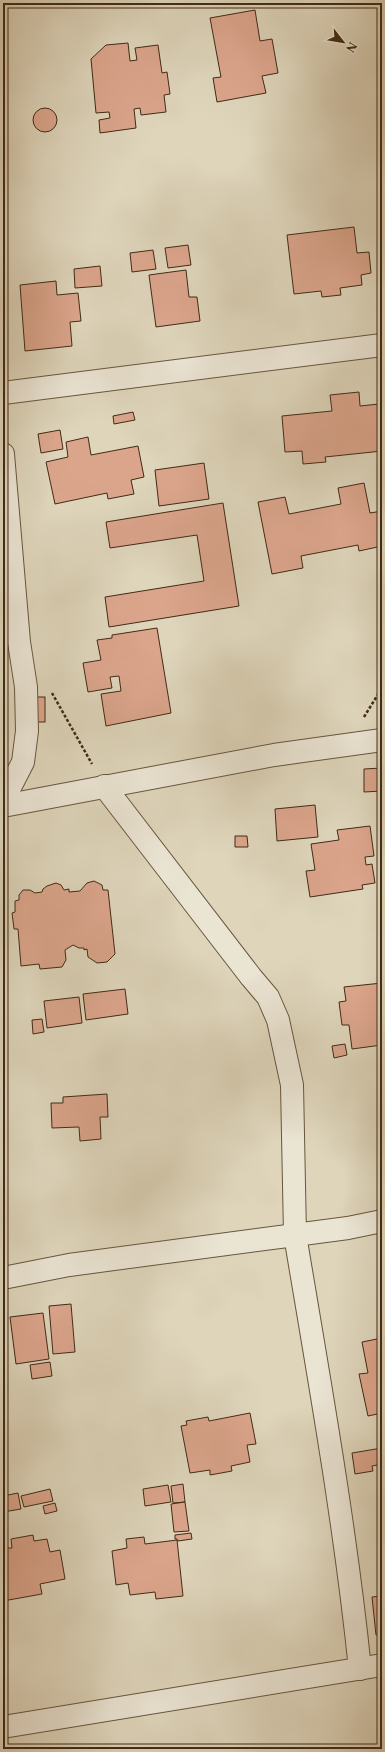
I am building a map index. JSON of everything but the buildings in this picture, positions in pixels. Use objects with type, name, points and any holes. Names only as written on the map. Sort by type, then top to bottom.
[{"type":"street","points":[[3,393],[382,345]]},
{"type":"street","points":[[3,454],[19,642],[26,687],[26,731],[23,762],[3,801]]},
{"type":"street","points":[[3,806],[274,755],[382,740]]},
{"type":"street","points":[[104,786],[251,978],[268,997],[278,1020],[292,1084],[295,1235],[338,1488],[354,1602],[360,1669]]},
{"type":"street","points":[[3,1278],[69,1265],[348,1228],[382,1221]]},
{"type":"street","points":[[3,1727],[382,1665]]},
{"type":"path","points":[[49,689],[104,786]]}]
